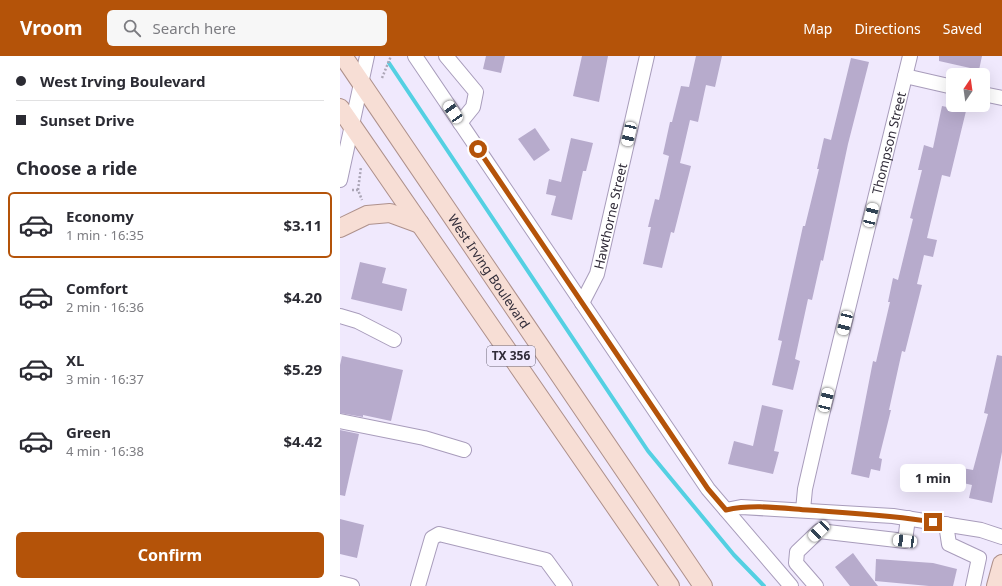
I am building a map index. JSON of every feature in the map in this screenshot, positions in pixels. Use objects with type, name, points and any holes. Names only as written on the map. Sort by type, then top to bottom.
[{"type":"main road","name":"West Irving Boulevard","points":[[343,56],[703,586]]},
{"type":"main road","name":"TX 356","points":[[340,108],[670,586]]},
{"type":"main road","points":[[340,228],[367,215],[390,213],[420,224]]},
{"type":"main road","points":[[996,586],[1002,564]]},
{"type":"street","points":[[340,180],[367,56]]},
{"type":"street","points":[[415,56],[708,489],[790,586]]},
{"type":"street","points":[[446,56],[476,92],[473,107],[460,123]]},
{"type":"street","name":"Hawthorne Street","points":[[582,303],[597,274],[647,56]]},
{"type":"street","name":"Thompson Street","points":[[803,510],[805,489],[822,416],[910,56]]},
{"type":"street","points":[[905,76],[946,85]]},
{"type":"street","points":[[990,95],[1002,98]]},
{"type":"street","points":[[340,316],[357,321],[394,340]]},
{"type":"street","points":[[340,421],[424,438],[464,450]]},
{"type":"street","points":[[726,510],[741,507],[908,518],[981,530],[1002,538]]},
{"type":"street","points":[[816,586],[796,563],[797,552],[819,531],[905,541],[908,518]]},
{"type":"street","points":[[946,524],[949,544],[979,558],[973,586]]},
{"type":"street","points":[[418,586],[432,538],[439,534],[546,560],[565,586]]},
{"type":"street","points":[[340,584],[352,586]]},
{"type":"path","points":[[382,78],[391,56]]},
{"type":"path","points":[[362,162],[358,190],[363,203]]},
{"type":"path","points":[[352,190],[358,190]]},
{"type":"building","points":[[486,56],[505,56],[501,73],[483,69]]},
{"type":"building","points":[[582,56],[608,56],[599,102],[573,96]]},
{"type":"building","points":[[696,56],[722,56],[715,87],[706,85],[698,122],[690,120],[680,163],[691,166],[674,233],[671,232],[662,268],[643,264],[651,227],[648,227],[655,199],[659,200],[669,156],[663,154],[670,122],[672,122],[681,86],[689,87]]},
{"type":"building","points":[[939,56],[982,56],[979,68],[970,68],[939,61]]},
{"type":"building","points":[[851,58],[869,62],[848,144],[823,261],[821,260],[812,300],[808,299],[795,359],[800,361],[793,390],[772,385],[782,341],[778,340],[803,226],[805,226],[819,169],[817,169],[824,138],[831,140]]},
{"type":"building","points":[[942,106],[946,107],[946,112],[966,112],[950,177],[942,175],[927,238],[937,240],[933,257],[924,255],[917,284],[922,285],[905,352],[902,351],[889,410],[891,410],[879,458],[882,459],[880,471],[871,469],[869,478],[851,474],[873,361],[876,362],[890,302],[888,302],[893,278],[898,280],[913,219],[910,218],[922,170],[918,170],[924,145],[933,148]]},
{"type":"building","points":[[535,128],[550,150],[534,161],[518,139]]},
{"type":"building","points":[[571,138],[593,143],[586,171],[583,171],[572,220],[551,215],[556,196],[546,194],[549,179],[561,182]]},
{"type":"building","points":[[360,262],[386,268],[382,283],[407,289],[402,311],[351,299]]},
{"type":"building","points":[[997,355],[1002,356],[1002,452],[992,503],[969,498],[972,485],[954,481],[957,467],[973,470],[988,414],[984,413]]},
{"type":"building","points":[[342,356],[403,370],[391,421],[363,415],[363,417],[340,413],[340,365]]},
{"type":"building","points":[[762,405],[783,410],[774,451],[779,452],[773,474],[728,464],[734,441],[753,446]]},
{"type":"building","points":[[340,430],[359,434],[345,496],[340,495]]},
{"type":"building","points":[[340,519],[364,525],[357,558],[340,554]]},
{"type":"building","points":[[853,553],[878,586],[850,586],[835,567]]},
{"type":"building","points":[[876,559],[933,563],[957,569],[953,586],[929,586],[875,581]]},
{"type":"waterway","points":[[389,63],[648,451],[734,555],[764,586]]},
{"type":"route","points":[[478,149],[708,489],[726,510],[741,507],[803,510],[893,516],[933,522]]}]
